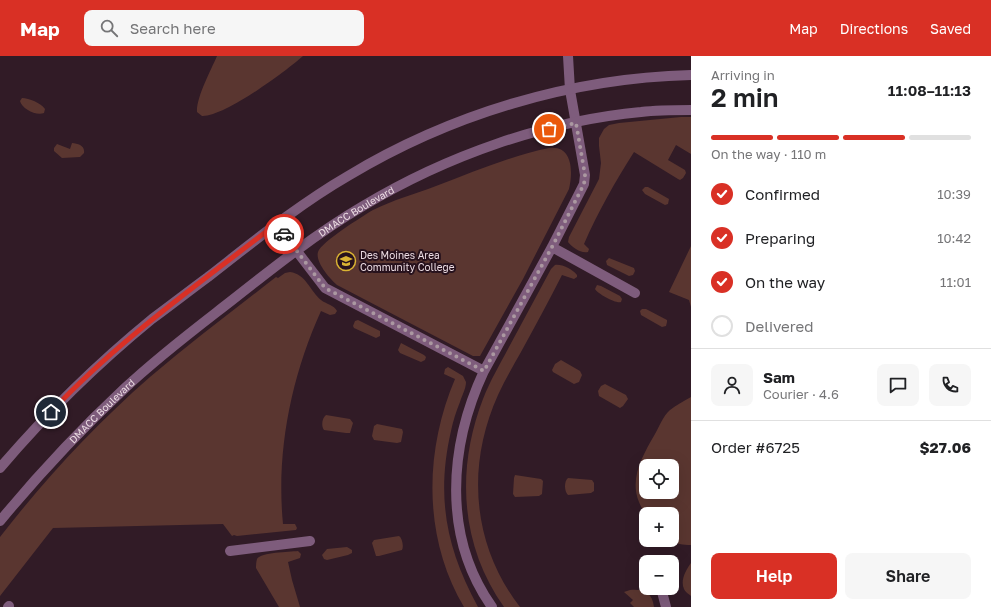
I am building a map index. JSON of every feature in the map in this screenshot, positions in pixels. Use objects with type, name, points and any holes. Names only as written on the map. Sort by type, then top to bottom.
[{"type":"street","points":[[492,607],[476,580],[466,557],[459,529],[456,474],[462,435],[473,396],[484,371],[552,247],[584,184],[585,175],[570,90],[568,56]]},
{"type":"street","points":[[0,468],[58,405],[118,349],[152,320],[276,224],[347,176],[429,134],[485,112],[531,98],[608,83],[691,76]]},
{"type":"street","name":"DMACC Boulevard","points":[[0,521],[38,476],[126,386],[169,349],[313,238],[362,206],[425,172],[474,152],[521,136],[576,123],[642,112],[691,110]]},
{"type":"street","points":[[276,224],[325,288],[484,371]]},
{"type":"street","points":[[552,247],[635,293]]},
{"type":"street","points":[[230,551],[310,541]]},
{"type":"street","points":[[662,595],[666,607]]},
{"type":"shaded area","points":[[217,56],[303,56],[283,72],[239,102],[212,114],[202,116],[197,112],[197,106],[204,84]]},
{"type":"shaded area","points":[[22,98],[31,100],[41,105],[45,109],[44,113],[33,113],[23,107],[20,101]]},
{"type":"shaded area","points":[[691,117],[691,154],[676,145],[668,160],[685,170],[686,173],[683,178],[680,180],[678,179],[634,152],[607,197],[589,232],[584,244],[589,249],[588,252],[577,250],[572,246],[568,242],[569,237],[599,179],[601,163],[599,138],[604,129],[609,125],[619,123]]},
{"type":"shaded area","points":[[72,143],[79,144],[83,148],[84,153],[80,157],[62,158],[54,151],[57,144],[70,149]]},
{"type":"shaded area","points":[[549,148],[557,148],[563,151],[570,161],[571,175],[569,189],[523,279],[480,356],[473,356],[337,285],[327,275],[321,265],[318,252],[326,242],[373,210],[396,200],[520,155]]},
{"type":"shaded area","points":[[645,187],[648,187],[669,199],[668,204],[665,205],[645,194],[642,190]]},
{"type":"shaded area","points":[[691,246],[691,307],[689,300],[669,292]]},
{"type":"shaded area","points":[[609,258],[634,268],[635,271],[633,275],[629,276],[607,265],[606,261]]},
{"type":"shaded area","points":[[555,265],[561,265],[570,269],[577,275],[577,277],[574,279],[562,275],[498,395],[488,422],[481,449],[478,477],[479,504],[484,531],[492,558],[504,583],[520,607],[504,607],[489,583],[478,558],[471,532],[467,506],[466,479],[469,452],[474,425],[483,399],[551,269]]},
{"type":"shaded area","points":[[285,273],[295,273],[304,279],[321,300],[334,307],[337,311],[335,314],[330,315],[321,311],[301,362],[288,415],[284,442],[281,497],[283,524],[295,524],[297,528],[296,530],[232,536],[223,524],[53,528],[0,596],[0,537],[17,515],[71,453],[90,433],[150,377],[276,277],[278,278]]},
{"type":"shaded area","points":[[597,285],[620,296],[622,299],[621,302],[607,298],[595,289]]},
{"type":"shaded area","points":[[642,309],[646,309],[667,320],[666,326],[662,327],[641,315],[640,311]]},
{"type":"shaded area","points":[[358,320],[380,331],[380,336],[376,338],[354,328],[353,326],[355,321]]},
{"type":"shaded area","points":[[401,343],[424,355],[426,357],[425,360],[421,362],[400,353],[398,350]]},
{"type":"shaded area","points":[[561,360],[580,371],[582,375],[579,382],[574,384],[553,372],[552,370],[555,364]]},
{"type":"shaded area","points":[[448,367],[463,376],[466,382],[465,390],[453,424],[447,455],[444,478],[447,522],[451,543],[458,564],[478,607],[464,607],[451,580],[441,553],[435,524],[432,494],[433,465],[445,407],[455,379],[444,374],[445,369]]},
{"type":"shaded area","points":[[605,384],[626,395],[628,399],[623,406],[620,408],[599,396],[598,391],[601,386]]},
{"type":"shaded area","points":[[691,397],[691,545],[679,544],[679,507],[642,507],[636,493],[637,473],[639,466],[639,499],[679,499],[679,459],[642,459],[663,418],[677,405]]},
{"type":"shaded area","points":[[326,415],[350,419],[353,423],[350,433],[324,430],[322,422]]},
{"type":"shaded area","points":[[377,424],[402,429],[403,432],[401,442],[397,443],[374,440],[372,436],[374,426]]},
{"type":"shaded area","points":[[515,475],[541,479],[543,481],[542,494],[539,496],[515,497],[513,494]]},
{"type":"shaded area","points":[[568,478],[592,480],[594,483],[594,491],[591,493],[568,495],[565,486]]},
{"type":"shaded area","points":[[399,536],[403,546],[402,550],[376,556],[372,543],[374,540]]},
{"type":"shaded area","points":[[347,547],[352,550],[352,553],[348,555],[327,560],[324,559],[322,555],[327,549]]},
{"type":"shaded area","points":[[298,551],[301,554],[300,558],[288,562],[300,607],[279,607],[256,568],[257,559],[269,554]]},
{"type":"shaded area","points":[[691,563],[691,596],[686,592],[683,586],[683,579]]},
{"type":"shaded area","points":[[639,590],[639,595],[649,595],[654,607],[634,607],[630,603],[633,600],[624,592]]},
{"type":"way so far","points":[[284,234],[318,281],[325,288],[484,371],[542,266],[584,184],[585,175],[576,123],[549,129]]},
{"type":"place","name":"Des Moines Area Community College","points":[[346,261]]},
{"type":"route","points":[[51,412],[118,349],[152,320],[276,224],[284,234]]}]
